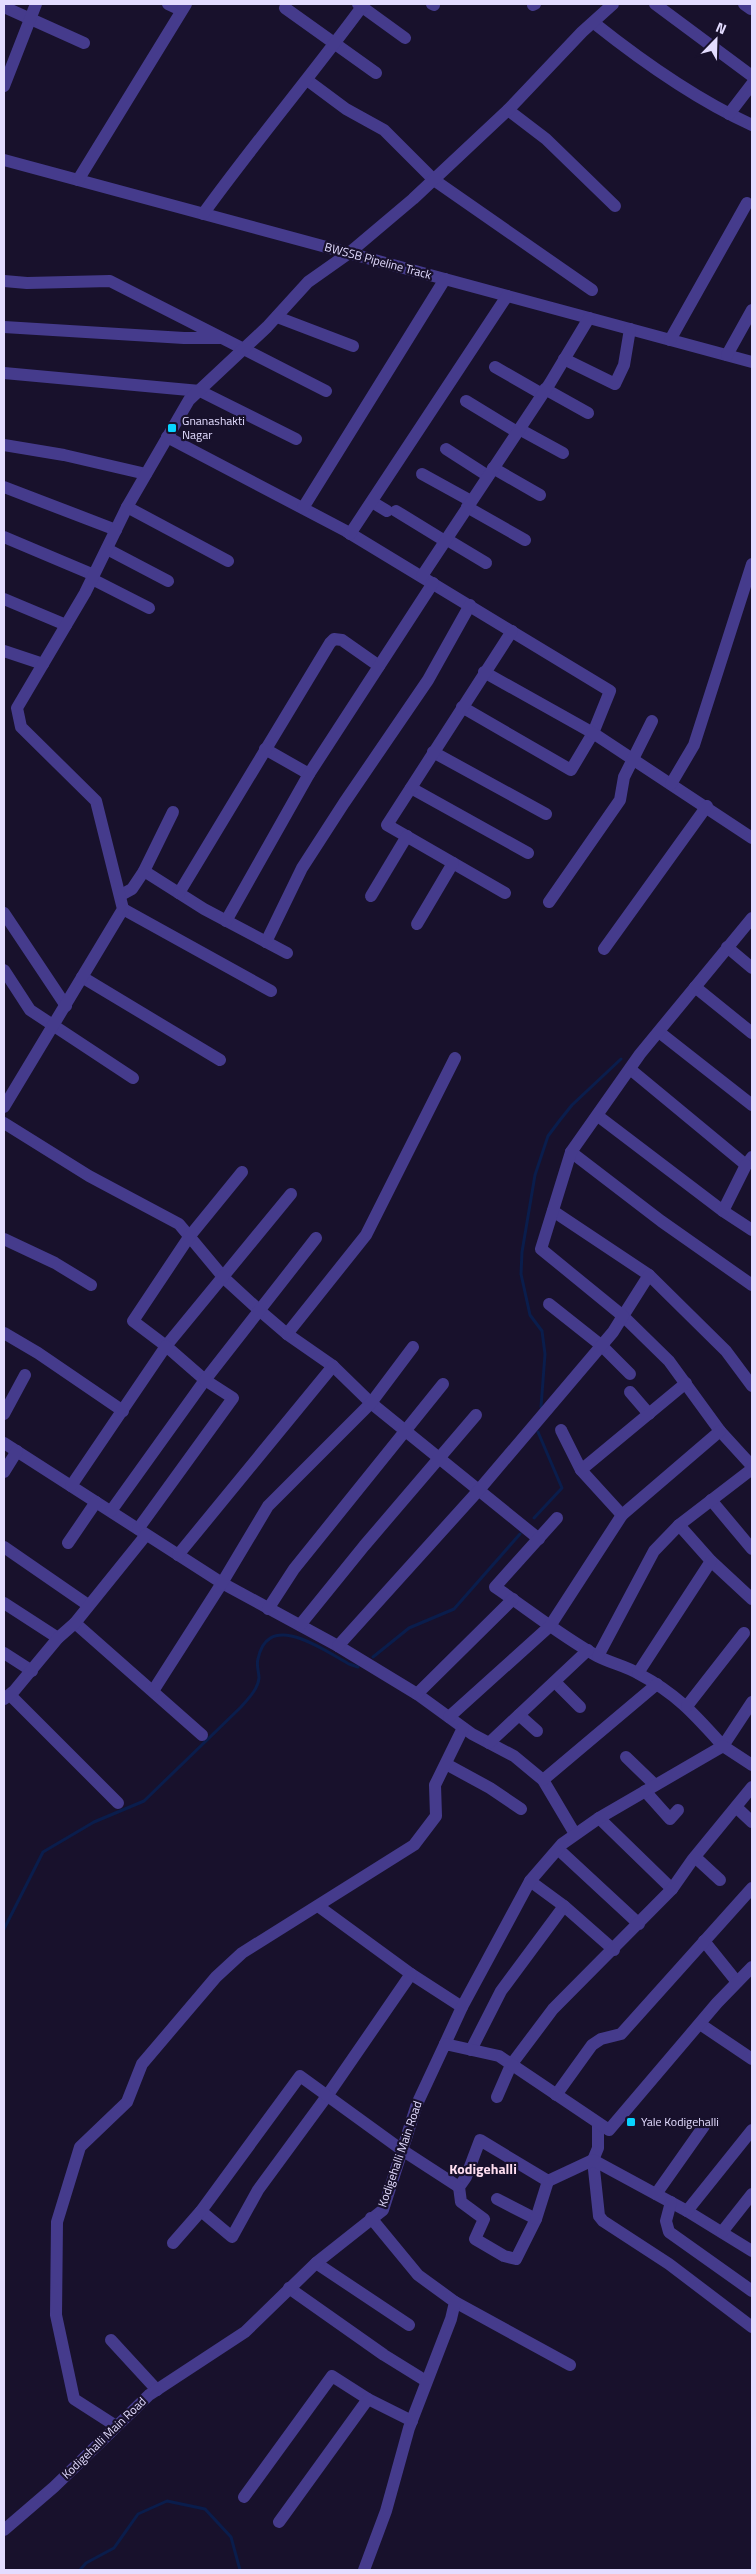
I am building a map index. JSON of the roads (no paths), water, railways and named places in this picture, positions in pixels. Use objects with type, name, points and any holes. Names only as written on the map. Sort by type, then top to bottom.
[{"type":"street","points":[[4,86],[7,66],[36,4]]},
{"type":"street","points":[[78,180],[183,7],[168,4]]},
{"type":"street","points":[[6,1098],[54,1026],[123,909],[96,801],[21,727],[18,708],[93,577],[127,506],[190,400],[277,317],[308,282],[349,253],[434,180],[508,110],[582,32],[613,4]]},
{"type":"street","points":[[655,4],[752,84],[729,114]]},
{"type":"street","points":[[203,214],[257,139],[307,80],[362,5],[405,38]]},
{"type":"street","points":[[4,7],[30,17],[84,43]]},
{"type":"street","points":[[285,8],[376,73]]},
{"type":"street","points":[[594,23],[635,56],[729,114],[752,125]]},
{"type":"street","points":[[307,80],[346,108],[384,130],[434,180],[592,290]]},
{"type":"street","points":[[508,110],[546,139],[615,206]]},
{"type":"street","name":"BWSSB Pipeline Track","points":[[4,160],[752,362]]},
{"type":"street","points":[[670,340],[747,203]]},
{"type":"street","points":[[303,508],[445,279]]},
{"type":"street","points":[[4,281],[27,283],[110,282],[245,348],[326,391]]},
{"type":"street","points":[[350,534],[410,440],[507,296]]},
{"type":"street","points":[[728,355],[752,310]]},
{"type":"street","points":[[277,317],[353,346]]},
{"type":"street","points":[[422,576],[544,392],[589,318]]},
{"type":"street","points":[[4,327],[184,338],[223,338]]},
{"type":"street","points":[[564,359],[615,384],[624,365],[630,329]]},
{"type":"street","points":[[495,367],[588,413]]},
{"type":"street","points":[[4,372],[200,391],[296,439]]},
{"type":"street","points":[[466,400],[518,431],[563,453]]},
{"type":"street","points":[[167,437],[350,534],[610,691],[593,733],[571,770],[462,707]]},
{"type":"street","points":[[4,445],[64,455],[146,474]]},
{"type":"street","points":[[446,449],[540,496]]},
{"type":"street","points":[[422,474],[525,540]]},
{"type":"street","points":[[4,487],[116,530]]},
{"type":"street","points":[[372,502],[392,511],[486,564]]},
{"type":"street","points":[[127,506],[228,561]]},
{"type":"street","points":[[4,537],[93,577],[149,608]]},
{"type":"street","points":[[106,549],[168,581]]},
{"type":"street","points":[[672,784],[694,745],[752,564]]},
{"type":"street","points":[[226,921],[309,774],[433,583]]},
{"type":"street","points":[[4,599],[66,625]]},
{"type":"street","points":[[266,942],[302,868],[428,680],[470,605]]},
{"type":"street","points":[[505,893],[388,825],[484,672],[512,631]]},
{"type":"street","points":[[179,893],[265,749],[334,639],[342,640],[379,666]]},
{"type":"street","points":[[4,651],[43,664]]},
{"type":"street","points":[[484,672],[593,733],[707,806],[752,838]]},
{"type":"street","points":[[549,902],[620,800],[624,777],[652,722]]},
{"type":"street","points":[[265,749],[309,774]]},
{"type":"street","points":[[433,752],[546,814]]},
{"type":"street","points":[[411,788],[528,854]]},
{"type":"street","points":[[604,949],[707,806]]},
{"type":"street","points":[[121,895],[132,889],[144,871],[173,812]]},
{"type":"street","points":[[370,896],[407,836]]},
{"type":"street","points":[[417,924],[453,863]]},
{"type":"street","points":[[144,871],[226,921],[287,953]]},
{"type":"street","points":[[123,909],[271,992]]},
{"type":"street","points":[[4,913],[66,1006]]},
{"type":"street","points":[[489,1743],[555,1682],[593,1653],[654,1551],[679,1524],[752,1468],[720,1430],[669,1361],[623,1316],[541,1249],[571,1152],[630,1068],[752,918]]},
{"type":"street","points":[[727,947],[752,968]]},
{"type":"street","points":[[4,970],[30,1010],[134,1078]]},
{"type":"street","points":[[82,977],[220,1060]]},
{"type":"street","points":[[695,987],[752,1033]]},
{"type":"street","points":[[658,1032],[752,1105]]},
{"type":"street","points":[[287,1334],[366,1235],[455,1058]]},
{"type":"street","points":[[630,1068],[749,1161],[723,1211]]},
{"type":"street","points":[[598,1116],[723,1211],[752,1230]]},
{"type":"street","points":[[4,1123],[89,1176],[179,1224],[224,1278],[259,1310],[287,1334],[333,1366],[372,1403],[478,1492],[539,1539]]},
{"type":"street","points":[[571,1152],[661,1221],[752,1285]]},
{"type":"street","points":[[118,1802],[7,1697],[32,1671],[58,1638],[75,1623],[142,1532],[233,1398],[205,1380],[166,1346],[133,1321],[189,1237],[242,1172]]},
{"type":"street","points":[[71,1486],[166,1346],[292,1194]]},
{"type":"street","points":[[553,1211],[649,1275],[726,1351],[752,1386]]},
{"type":"street","points":[[111,1511],[205,1380],[316,1238]]},
{"type":"street","points":[[4,1239],[55,1263],[91,1285]]},
{"type":"street","points":[[338,1646],[478,1492],[602,1346],[649,1275]]},
{"type":"street","points":[[549,1304],[602,1346],[630,1374]]},
{"type":"street","points":[[4,1333],[38,1353],[123,1411]]},
{"type":"street","points":[[152,1691],[222,1584],[268,1506],[372,1403],[413,1347]]},
{"type":"street","points":[[178,1554],[333,1366]]},
{"type":"street","points":[[4,1414],[25,1376]]},
{"type":"street","points":[[268,1609],[294,1569],[443,1384]]},
{"type":"street","points":[[581,1470],[686,1384]]},
{"type":"street","points":[[630,1392],[649,1414]]},
{"type":"street","points":[[300,1625],[364,1546],[476,1415]]},
{"type":"street","points":[[561,1430],[581,1470],[622,1515]]},
{"type":"street","points":[[449,1717],[550,1626],[622,1515],[720,1430]]},
{"type":"street","points":[[4,1443],[222,1584],[338,1646],[417,1694],[463,1728],[514,1756],[543,1780],[575,1834]]},
{"type":"street","points":[[4,1472],[17,1452]]},
{"type":"street","points":[[710,1500],[752,1549]]},
{"type":"street","points":[[68,1543],[96,1502]]},
{"type":"street","points":[[557,1518],[496,1586],[550,1626],[593,1653],[638,1673],[657,1684],[687,1706],[723,1746],[752,1764]]},
{"type":"street","points":[[679,1524],[711,1561],[752,1599]]},
{"type":"street","points":[[4,1547],[88,1605]]},
{"type":"street","points":[[638,1673],[711,1561]]},
{"type":"street","points":[[417,1694],[513,1599]]},
{"type":"street","points":[[4,1603],[58,1638]]},
{"type":"street","points":[[75,1623],[202,1734]]},
{"type":"street","points":[[687,1706],[744,1633]]},
{"type":"street","points":[[4,1653],[32,1671]]},
{"type":"street","points":[[555,1682],[580,1707]]},
{"type":"street","points":[[543,1780],[657,1684]]},
{"type":"street","points":[[723,1746],[752,1702]]},
{"type":"street","points":[[519,1715],[537,1731]]},
{"type":"street","points":[[116,2426],[74,2398],[56,2315],[57,2222],[80,2147],[127,2102],[142,2064],[216,1977],[242,1954],[414,1845],[436,1816],[436,1785],[463,1728]]},
{"type":"street","name":"Kodigehalli Main Road","points":[[4,2530],[54,2486],[149,2395],[245,2332],[316,2263],[383,2210],[417,2104],[462,2006],[530,1881],[558,1849],[575,1834],[723,1746]]},
{"type":"street","points":[[626,1757],[650,1788],[670,1819],[678,1810]]},
{"type":"street","points":[[446,1764],[490,1788],[521,1809]]},
{"type":"street","points":[[497,2097],[511,2065],[553,2009],[614,1950],[672,1889],[695,1857],[752,1787]]},
{"type":"street","points":[[736,1807],[752,1822]]},
{"type":"street","points":[[599,1818],[672,1889]]},
{"type":"street","points":[[558,1849],[639,1924]]},
{"type":"street","points":[[695,1857],[720,1880]]},
{"type":"street","points":[[530,1881],[564,1906],[614,1950]]},
{"type":"street","points":[[556,2095],[592,2045],[601,2039],[621,2034],[752,1888]]},
{"type":"street","points":[[318,1906],[411,1974],[462,2006]]},
{"type":"street","points":[[471,2050],[501,1991],[564,1906]]},
{"type":"street","points":[[704,1940],[738,1982]]},
{"type":"street","points":[[445,2044],[499,2056],[610,2130],[700,2024],[752,1967]]},
{"type":"street","points":[[201,2211],[232,2237],[258,2190],[327,2096],[411,1974]]},
{"type":"street","points":[[700,2024],[752,2058]]},
{"type":"street","points":[[173,2243],[201,2211],[300,2076],[402,2150],[459,2187]]},
{"type":"street","points":[[598,2123],[598,2148],[593,2160],[599,2216],[603,2221],[669,2264],[752,2327]]},
{"type":"street","points":[[656,2194],[704,2126]]},
{"type":"street","points":[[687,2210],[752,2130]]},
{"type":"street","points":[[548,2181],[480,2140],[466,2177],[459,2187],[461,2202],[484,2219],[475,2238],[504,2256],[516,2260],[536,2219],[548,2181],[593,2160]]},
{"type":"street","points":[[593,2160],[687,2210],[752,2250]]},
{"type":"street","points":[[722,2232],[752,2194]]},
{"type":"street","points":[[497,2199],[536,2219]]},
{"type":"street","points":[[672,2202],[666,2221],[669,2232],[752,2291]]},
{"type":"street","points":[[371,2218],[418,2275],[455,2302],[570,2365]]},
{"type":"street","points":[[316,2263],[409,2325]]},
{"type":"street","points":[[289,2288],[384,2355],[426,2381]]},
{"type":"street","points":[[364,2570],[386,2511],[412,2421],[452,2318],[455,2302]]},
{"type":"street","points":[[111,2340],[157,2390]]},
{"type":"street","points":[[244,2497],[332,2376],[368,2399],[412,2421]]},
{"type":"street","points":[[279,2522],[368,2399]]},
{"type":"waterway","points":[[541,1407],[545,1354],[542,1331],[530,1315],[521,1274],[522,1252],[535,1175],[548,1136],[572,1105],[621,1059]]},
{"type":"waterway","points":[[534,1518],[562,1488],[538,1432]]},
{"type":"waterway","points":[[373,1657],[409,1628],[454,1609],[520,1534]]},
{"type":"waterway","points":[[4,1929],[43,1852],[94,1822],[144,1801],[241,1707],[257,1686],[259,1678],[258,1659],[264,1644],[273,1637],[285,1635],[298,1638],[358,1667]]},
{"type":"waterway","points":[[80,2570],[86,2563],[114,2548],[138,2514],[167,2501],[205,2509],[231,2537],[240,2570]]},
{"type":"place","name":"Gnanashakti Nagar","points":[[172,428]]},
{"type":"place","name":"Yale Kodigehalli","points":[[631,2122]]},
{"type":"district","name":"Kodigehalli","points":[[483,2169]]}]
